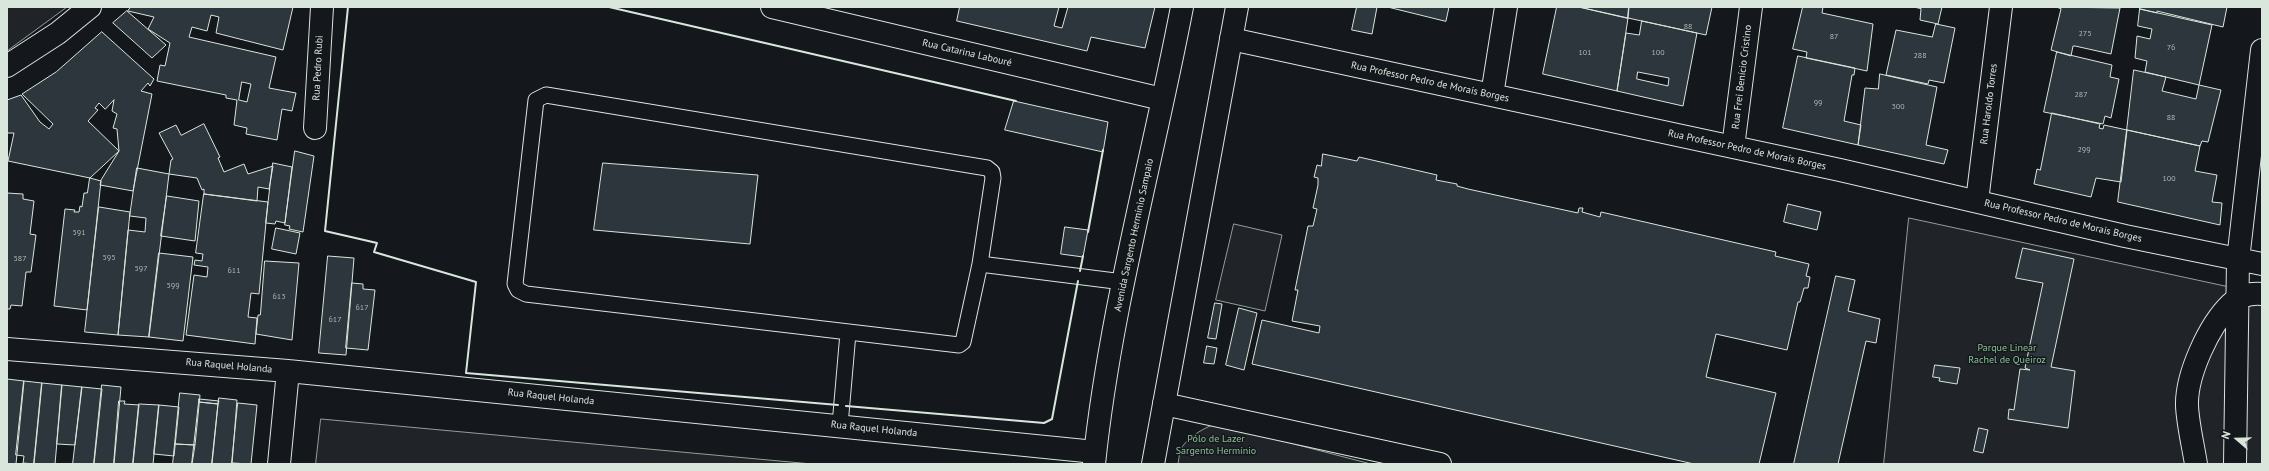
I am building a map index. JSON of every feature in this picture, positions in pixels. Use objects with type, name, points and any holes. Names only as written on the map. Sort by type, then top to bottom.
[{"type":"street","points":[[7,66],[58,33],[90,7]]},
{"type":"street","name":"Rua Pedro Rubi","points":[[315,128],[322,7]]},
{"type":"street","name":"Rua Catarina Labouré","points":[[772,7],[1162,99]]},
{"type":"street","name":"Avenida Sargento Hermínio Sampaio","points":[[1095,458],[1103,391],[1123,282],[1182,7]]},
{"type":"street","points":[[1153,464],[1237,7]]},
{"type":"street","points":[[1492,96],[1506,7]]},
{"type":"street","name":"Rua Frei Benício Cristino","points":[[1733,147],[1751,7]]},
{"type":"street","name":"Rua Haroldo Torres","points":[[1977,201],[2001,7]]},
{"type":"street","name":"Rua Professor Pedro de Morais Borges","points":[[1231,39],[1733,147],[2238,260],[2262,264]]},
{"type":"street","points":[[2235,464],[2236,301],[2238,260],[2262,50]]},
{"type":"street","points":[[2196,464],[2187,406],[2190,382],[2198,357],[2213,329],[2231,304],[2250,293],[2262,294]]},
{"type":"street","name":"Rua Raquel Holanda","points":[[7,349],[288,371],[840,425],[1095,458]]},
{"type":"street","points":[[279,464],[288,371]]},
{"type":"street","points":[[1164,404],[1440,464]]},
{"type":"lane","points":[[546,95],[987,168],[992,172],[993,178],[980,264],[966,337],[959,345],[526,294],[518,290],[515,284],[536,100],[546,95]]},
{"type":"lane","points":[[980,264],[1123,282]]},
{"type":"lane","points":[[840,425],[848,333]]},
{"type":"green space","points":[[7,7],[67,7],[7,51]]},
{"type":"green space","name":"Parque Linear Rachel de Queiroz","points":[[1909,218],[2262,294],[2262,464],[1884,464]]},
{"type":"green space","points":[[1234,224],[1282,235],[1265,311],[1216,300]]},
{"type":"green space","points":[[321,419],[812,464],[316,464]]},
{"type":"green space","name":"Pólo de Lazer Sargento Hermínio","points":[[1217,424],[1371,464],[1178,464],[1180,451],[1186,442],[1201,431]]},
{"type":"building","points":[[131,7],[293,7],[283,50],[216,33],[219,17],[211,15],[207,31],[192,27],[189,37],[276,57],[269,88],[296,93],[292,111],[282,109],[277,140],[246,134],[247,128],[234,125],[237,100],[226,98],[226,95],[157,81],[160,65],[165,66],[170,43],[148,29],[154,17],[128,11]],"holes":[[[242,82],[251,84],[247,102],[239,100]]]},
{"type":"building","points":[[960,7],[1059,7],[1054,26],[1062,28],[1068,7],[1155,7],[1145,48],[1091,37],[1087,51],[957,21]]},
{"type":"building","points":[[1357,7],[1377,7],[1372,34],[1352,30]]},
{"type":"building","points":[[1388,7],[1449,7],[1446,21]]},
{"type":"building","points":[[1557,7],[1579,7],[1628,18],[1617,91],[1543,74]]},
{"type":"building","points":[[1579,7],[1629,7],[1628,18]]},
{"type":"building","points":[[1629,7],[1712,7],[1706,35],[1628,18]]},
{"type":"building","points":[[1803,7],[1823,7],[1822,13],[1873,24],[1867,71],[1806,58],[1807,52],[1793,49]]},
{"type":"building","points":[[1914,7],[1942,7],[1938,24],[1920,20],[1921,9]]},
{"type":"building","points":[[2056,7],[2120,8],[2111,54],[2075,46],[2073,46],[2071,56],[2051,50],[2061,9]]},
{"type":"building","points":[[2140,7],[2227,7],[2223,27],[2157,11],[2157,13],[2140,9]]},
{"type":"building","points":[[2140,9],[2212,25],[2199,85],[2145,72],[2147,61],[2135,58],[2137,36],[2150,39],[2152,29],[2138,26]]},
{"type":"building","points":[[127,11],[166,45],[152,58],[113,23]]},
{"type":"building","points":[[1642,21],[1697,33],[1683,106],[1617,91],[1626,33],[1639,35]],"holes":[[[1638,72],[1669,78],[1668,86],[1637,79]]]},
{"type":"building","points":[[1936,24],[1955,28],[1944,83],[1929,80],[1928,84],[1886,75],[1896,30],[1932,37]]},
{"type":"building","points":[[102,32],[154,79],[150,86],[148,83],[141,91],[152,94],[133,191],[100,185],[101,180],[119,151],[90,178],[8,161],[14,133],[7,133],[7,100],[21,95],[40,122],[49,129],[53,124],[22,94],[56,72]],"holes":[[[114,100],[112,111],[117,114],[113,128],[117,129],[119,151],[88,121],[98,110],[95,108],[99,103],[105,109]]]},
{"type":"building","points":[[2057,52],[2112,65],[2110,77],[2119,79],[2111,118],[2105,116],[2103,124],[2044,112]]},
{"type":"building","points":[[1798,56],[1855,68],[1854,75],[1852,75],[1844,121],[1861,125],[1858,145],[1783,128]]},
{"type":"building","points":[[2134,70],[2166,77],[2162,91],[2196,99],[2199,85],[2221,90],[2208,142],[2202,141],[2200,146],[2127,130]]},
{"type":"building","points":[[1880,74],[1937,87],[1926,145],[1948,150],[1944,164],[1858,145],[1865,88],[1878,89]]},
{"type":"building","points":[[1014,101],[1108,122],[1103,152],[1005,130]]},
{"type":"building","points":[[2052,113],[2100,124],[2099,128],[2103,129],[2104,125],[2127,130],[2121,182],[2096,178],[2091,197],[2034,184],[2037,169],[2040,170]]},
{"type":"building","points":[[204,124],[220,157],[218,158],[224,172],[244,164],[248,174],[273,166],[269,189],[258,187],[257,201],[204,194],[204,189],[202,190],[197,178],[169,174],[171,160],[173,159],[159,133],[176,125],[181,135]]},
{"type":"building","points":[[2127,130],[2200,146],[2195,171],[2217,175],[2212,202],[2222,203],[2220,225],[2118,202]]},
{"type":"building","points":[[295,151],[314,156],[303,232],[289,229],[290,226],[285,225]]},
{"type":"building","points":[[1323,154],[1357,161],[1359,157],[1437,175],[1436,180],[1457,184],[1457,186],[1468,189],[1578,213],[1579,208],[1583,208],[1582,212],[1600,217],[1601,212],[1776,252],[1775,256],[1809,264],[1806,276],[1810,277],[1808,288],[1804,288],[1800,302],[1798,302],[1787,350],[1716,334],[1706,377],[1776,393],[1759,464],[1694,464],[1252,364],[1262,320],[1319,333],[1320,326],[1292,321],[1298,290],[1295,290],[1308,226],[1313,226],[1317,209],[1313,208],[1318,178],[1314,177],[1317,165],[1321,166]]},
{"type":"building","points":[[273,163],[292,167],[285,223],[276,221],[275,224],[266,223]]},
{"type":"building","points":[[603,163],[758,175],[750,244],[594,230]]},
{"type":"building","points":[[137,168],[169,174],[149,337],[118,335],[128,230],[145,232],[146,218],[130,216]]},
{"type":"building","points":[[90,178],[101,181],[87,310],[54,306],[65,209],[79,212],[80,206],[82,207],[84,193],[87,193]]},
{"type":"building","points":[[7,193],[23,194],[23,199],[34,201],[30,234],[36,235],[31,272],[26,272],[22,306],[11,305],[10,309],[7,309]]},
{"type":"building","points":[[204,194],[268,202],[259,294],[251,293],[248,317],[257,318],[255,344],[186,335],[194,275],[207,277],[208,267],[194,265],[195,260],[202,261],[203,254],[196,253]]},
{"type":"building","points":[[167,196],[199,201],[195,241],[161,236]]},
{"type":"building","points":[[1788,204],[1821,212],[1817,230],[1784,222]]},
{"type":"building","points":[[99,207],[130,212],[118,335],[85,332]]},
{"type":"building","points":[[1065,227],[1088,230],[1083,257],[1061,254]]},
{"type":"building","points":[[276,228],[300,233],[296,254],[272,249]]},
{"type":"building","points":[[2023,248],[2074,259],[2051,367],[2075,371],[2068,428],[2008,419],[2009,409],[2014,410],[2020,369],[2030,370],[2025,368],[2043,283],[2016,278]]},
{"type":"building","points":[[159,253],[193,257],[183,341],[149,337]]},
{"type":"building","points":[[328,256],[354,258],[346,355],[319,353]]},
{"type":"building","points":[[265,261],[299,263],[292,340],[256,334],[258,315],[260,315]]},
{"type":"building","points":[[1836,276],[1855,280],[1848,311],[1880,319],[1876,343],[1866,341],[1838,464],[1794,464]]},
{"type":"building","points":[[352,283],[363,284],[363,289],[375,290],[368,350],[346,348]]},
{"type":"building","points":[[1215,303],[1222,304],[1216,339],[1208,338]]},
{"type":"building","points":[[1239,308],[1257,313],[1244,370],[1226,365]]},
{"type":"building","points":[[1207,346],[1217,348],[1214,364],[1204,363]]},
{"type":"building","points":[[1935,365],[1960,368],[1957,384],[1939,381],[1940,378],[1933,377]]},
{"type":"building","points":[[7,379],[24,381],[16,464],[7,464]]},
{"type":"building","points":[[24,381],[42,383],[34,464],[23,463],[24,456],[16,455]]},
{"type":"building","points":[[42,383],[62,385],[55,464],[34,464]]},
{"type":"building","points":[[62,385],[82,387],[75,445],[57,444]]},
{"type":"building","points":[[102,385],[121,387],[114,464],[94,464]]},
{"type":"building","points":[[82,387],[102,389],[94,464],[73,464]]},
{"type":"building","points":[[180,393],[200,395],[195,445],[175,444]]},
{"type":"building","points":[[219,398],[237,400],[232,464],[212,464]]},
{"type":"building","points":[[199,399],[219,401],[218,404],[199,402]]},
{"type":"building","points":[[119,401],[125,401],[124,404],[139,405],[133,464],[114,464]]},
{"type":"building","points":[[199,402],[218,404],[212,464],[192,464]]},
{"type":"building","points":[[238,403],[257,405],[251,464],[232,463]]},
{"type":"building","points":[[139,404],[159,405],[153,464],[133,464]]},
{"type":"building","points":[[159,405],[179,407],[174,456],[154,454]]},
{"type":"building","points":[[1979,428],[1988,430],[1983,453],[1974,451]]},
{"type":"building","points":[[175,444],[195,445],[192,464],[173,464]]},
{"type":"wall","points":[[348,7],[325,231],[377,243],[374,252],[476,282],[466,373],[838,405]]},
{"type":"wall","points":[[609,7],[1016,101]]},
{"type":"wall","points":[[1088,232],[1103,150]]},
{"type":"wall","points":[[1080,271],[1083,256]]},
{"type":"wall","points":[[846,406],[1044,423],[1052,419],[1078,281]]}]
